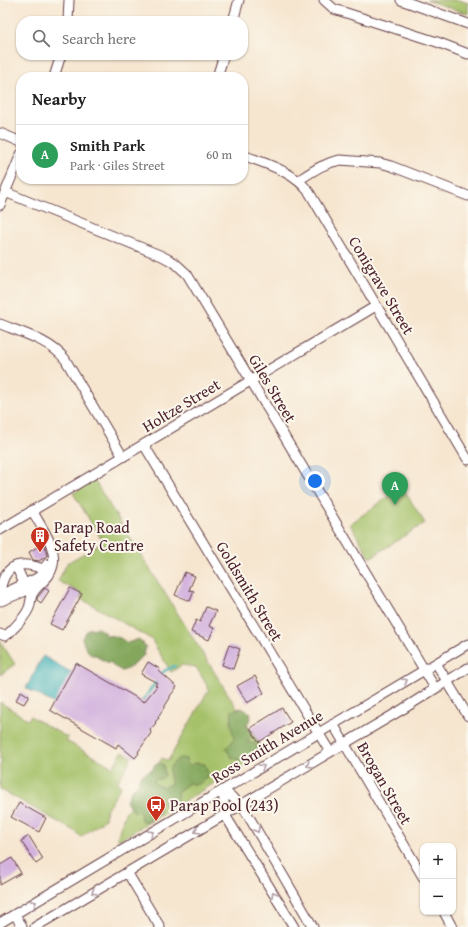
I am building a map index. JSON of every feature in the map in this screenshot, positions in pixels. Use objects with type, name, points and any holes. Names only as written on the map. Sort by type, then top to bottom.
[{"type":"street","points":[[68,16],[70,0]]},
{"type":"street","points":[[234,16],[239,0]]},
{"type":"street","points":[[324,0],[334,9],[437,42],[468,54]]},
{"type":"street","points":[[401,0],[468,24]]},
{"type":"street","points":[[56,72],[60,60]]},
{"type":"street","points":[[219,72],[222,60]]},
{"type":"street","points":[[0,133],[16,140]]},
{"type":"street","name":"Conigrave Street","points":[[248,157],[279,169],[299,180],[309,192],[468,460]]},
{"type":"street","points":[[299,180],[319,167],[334,161],[340,160],[380,163],[468,196]]},
{"type":"street","points":[[0,205],[16,167]]},
{"type":"street","name":"Giles Street","points":[[6,192],[139,246],[175,263],[187,274],[435,688]]},
{"type":"street","name":"Holtze Street","points":[[0,530],[376,306]]},
{"type":"street","points":[[0,324],[44,342],[59,352],[123,457]]},
{"type":"street","name":"Goldsmith Street","points":[[144,445],[330,752]]},
{"type":"street","points":[[24,590],[53,566],[51,543],[32,510]]},
{"type":"street","points":[[40,584],[0,597],[1,584],[4,578],[10,570],[16,566],[27,564],[47,571]]},
{"type":"street","points":[[16,566],[25,596],[30,601]]},
{"type":"street","points":[[0,634],[5,636],[10,633],[27,612],[32,595],[47,571]]},
{"type":"street","name":"Ross Smith Avenue","points":[[0,923],[468,644]]},
{"type":"street","points":[[436,663],[468,716]]},
{"type":"street","points":[[35,927],[345,744],[468,668]]},
{"type":"street","name":"Brogan Street","points":[[333,724],[420,872]]},
{"type":"street","points":[[223,790],[242,805],[313,927]]},
{"type":"street","points":[[223,790],[225,815],[294,927]]},
{"type":"street","points":[[127,872],[160,927]]},
{"type":"street","points":[[15,914],[22,927]]},
{"type":"street","points":[[446,915],[452,927]]},
{"type":"green space","points":[[427,0],[459,0],[468,3],[468,14]]},
{"type":"green space","points":[[94,480],[265,753],[119,840],[117,838],[125,813],[162,758],[168,761],[209,689],[196,667],[182,665],[171,672],[151,639],[80,598],[82,594],[58,581],[67,563],[103,542],[73,493]]},
{"type":"green space","points":[[402,487],[425,523],[370,558],[350,524]]},
{"type":"green space","points":[[97,628],[105,632],[106,636],[117,637],[127,643],[139,639],[146,646],[144,655],[131,666],[122,671],[113,666],[111,662],[109,663],[97,657],[97,655],[91,655],[85,647],[82,638],[88,629]]},
{"type":"green space","points":[[0,641],[15,664],[0,675]]},
{"type":"green space","points":[[0,702],[28,720],[30,716],[68,738],[66,741],[113,767],[122,752],[132,757],[117,783],[121,786],[106,811],[105,819],[81,837],[76,832],[0,789],[0,765],[2,761],[0,760]]},
{"type":"green space","points":[[241,708],[251,713],[250,720],[246,725],[252,735],[247,742],[256,744],[259,754],[245,762],[231,757],[226,748],[232,742],[234,737],[231,724],[232,711]]},
{"type":"green space","points":[[179,758],[186,759],[189,766],[194,763],[205,764],[208,774],[200,783],[189,783],[181,789],[177,794],[178,803],[172,807],[165,808],[165,805],[160,801],[157,804],[161,809],[156,817],[147,822],[141,820],[140,811],[134,812],[126,801],[132,789],[137,786],[140,776],[153,769],[155,764],[163,764],[165,776],[160,779],[155,779],[154,782],[162,787],[171,784],[170,769],[172,764]]},
{"type":"water","points":[[43,656],[105,692],[88,723],[26,688]]},
{"type":"building","name":"Parap Road Safety Centre","points":[[44,543],[47,556],[39,561],[33,560],[29,552]]},
{"type":"building","points":[[185,572],[195,576],[189,590],[194,591],[190,601],[175,595]]},
{"type":"building","points":[[45,588],[49,591],[41,603],[37,600],[37,598]]},
{"type":"building","points":[[70,588],[82,594],[62,630],[50,624]]},
{"type":"building","points":[[206,607],[216,611],[209,626],[214,628],[209,640],[191,632],[196,620],[200,622]]},
{"type":"building","points":[[229,645],[240,649],[233,669],[222,665]]},
{"type":"building","points":[[148,662],[160,669],[159,671],[177,687],[170,696],[158,717],[159,718],[150,730],[151,733],[135,758],[118,744],[116,748],[50,710],[76,663],[144,702],[157,686],[155,685],[157,683],[141,674]]},
{"type":"building","points":[[255,676],[264,693],[247,703],[237,686]]},
{"type":"building","points":[[21,691],[29,696],[24,704],[16,700]]},
{"type":"building","points":[[282,708],[291,722],[259,742],[250,728]]},
{"type":"building","points":[[19,803],[46,818],[39,832],[11,817]]},
{"type":"building","points":[[29,836],[43,859],[36,864],[21,841]]},
{"type":"building","points":[[12,858],[21,873],[0,885],[0,865]]},
{"type":"waterway","points":[[161,675],[164,671],[175,666]]},
{"type":"waterway","points":[[143,700],[157,681]]},
{"type":"place","name":"Smith Park","points":[[395,505]]},
{"type":"place","name":"Parap Road Safety Centre","points":[[40,553]]},
{"type":"place","name":"Parap Pool (243)","points":[[156,822]]}]
